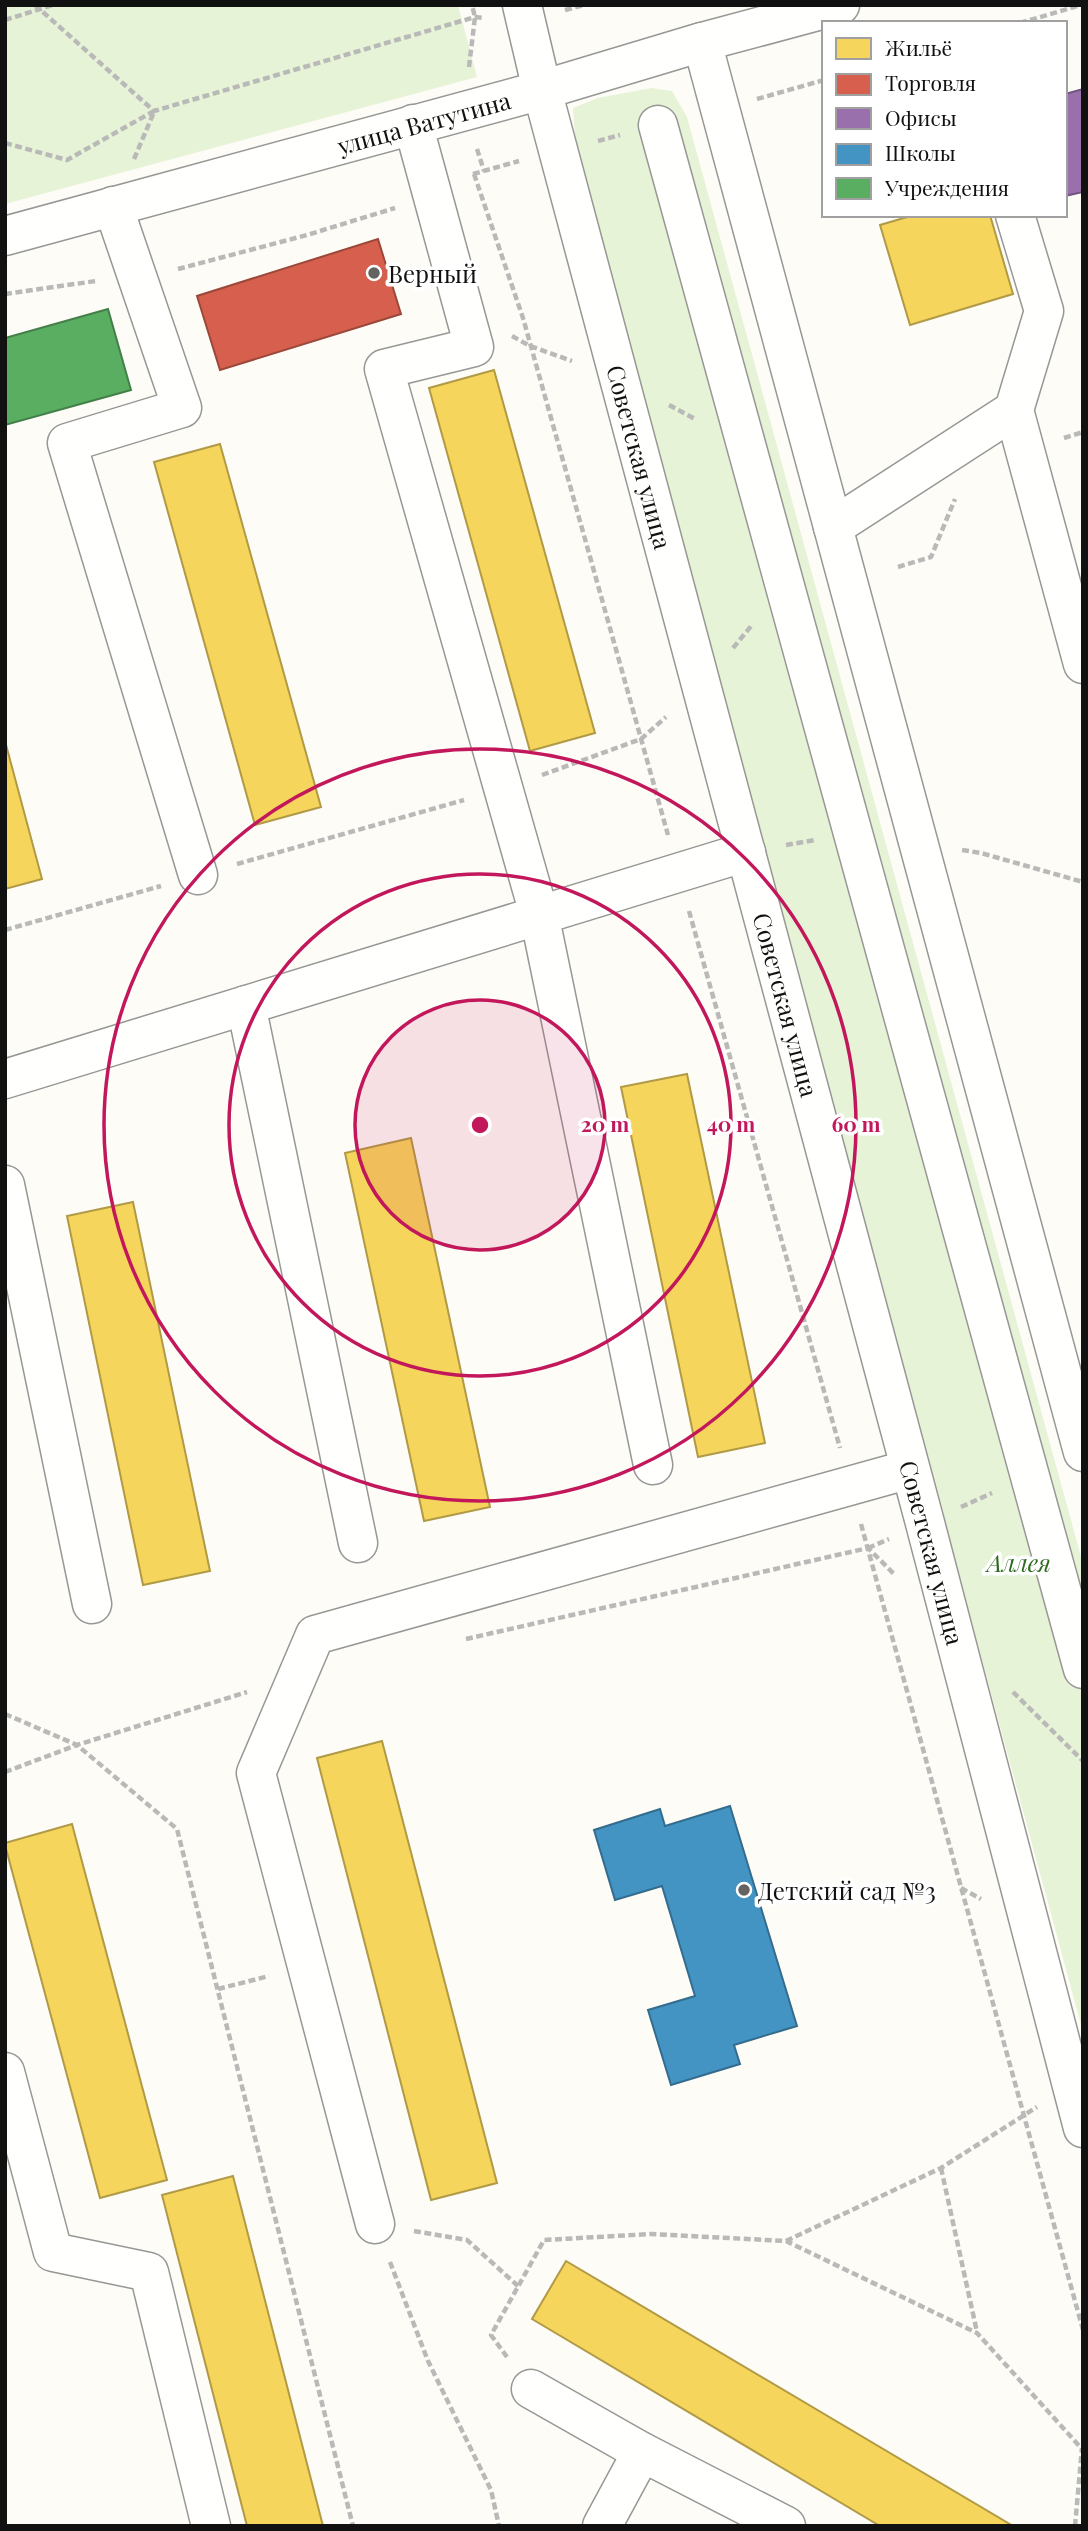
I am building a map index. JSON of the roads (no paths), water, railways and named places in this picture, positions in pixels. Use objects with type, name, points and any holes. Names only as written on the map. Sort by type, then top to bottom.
[{"type":"street","name":"улица Ватутина","points":[[5,236],[542,90],[702,42],[840,5]]},
{"type":"street","name":"Советская улица","points":[[524,13],[558,151],[925,1523],[1083,2127]]},
{"type":"street","points":[[702,42],[1083,1452]]},
{"type":"street","points":[[413,124],[474,347],[384,369],[539,914],[653,1465]]},
{"type":"street","points":[[641,130],[785,586],[1083,1668]]},
{"type":"street","points":[[113,206],[182,408],[67,443],[198,876]]},
{"type":"street","points":[[1016,217],[1044,311],[1014,410],[1083,664]]},
{"type":"street","points":[[832,527],[1014,410]]},
{"type":"street","points":[[5,1079],[746,852]]},
{"type":"street","points":[[246,1005],[358,1543]]},
{"type":"street","points":[[5,1185],[92,1604]]},
{"type":"street","points":[[375,2224],[256,1773],[315,1635],[910,1468]]},
{"type":"street","points":[[5,2073],[52,2252],[149,2272],[211,2526]]},
{"type":"street","points":[[531,2389],[642,2452],[786,2526]]},
{"type":"street","points":[[602,2526],[642,2452]]},
{"type":"place","name":"Верный","points":[[374,273]]},
{"type":"place","name":"Детский сад №3","points":[[744,1890]]},
{"type":"park label","name":"Аллея","points":[[1019,1562]]}]
